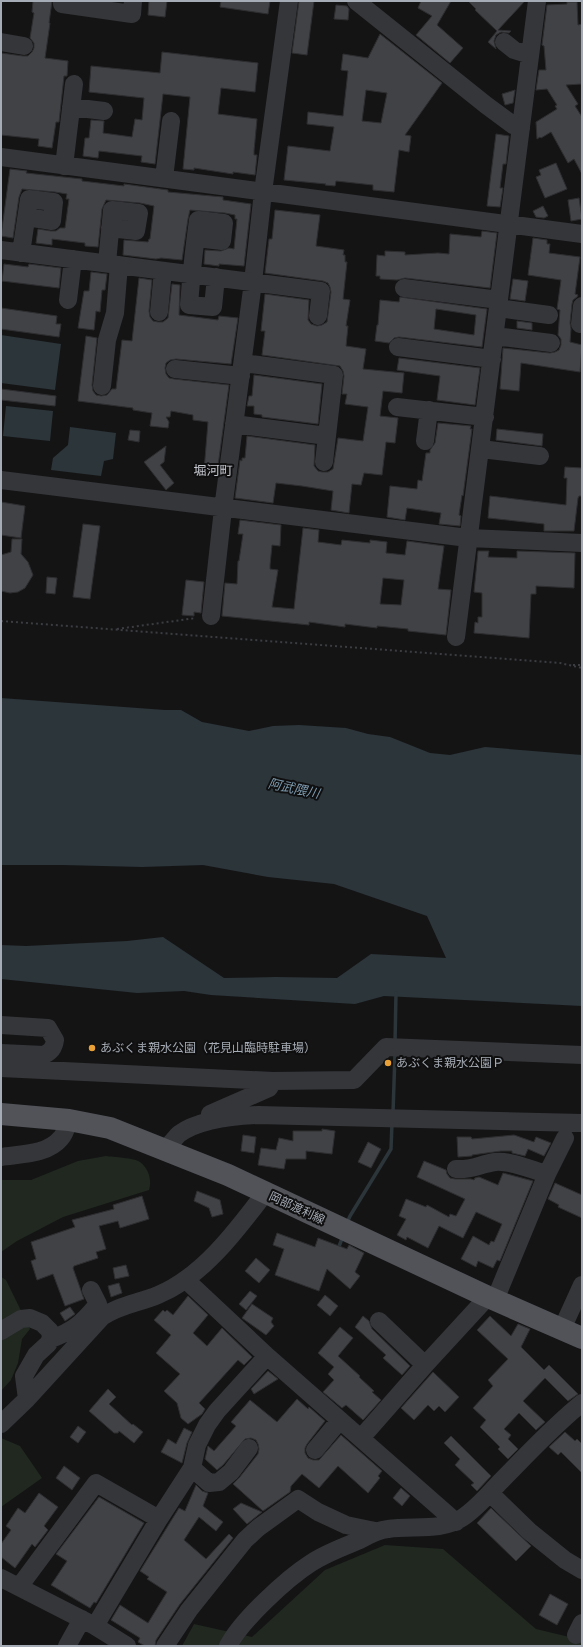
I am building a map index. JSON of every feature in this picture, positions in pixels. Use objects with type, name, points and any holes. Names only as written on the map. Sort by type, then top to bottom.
[{"type":"main road","name":"岡部渡利線","points":[[1,1114],[69,1120],[110,1128],[164,1151],[228,1175],[490,1298],[582,1338]]},
{"type":"street","points":[[62,1],[62,4],[132,14],[133,1]]},
{"type":"street","points":[[211,616],[263,192],[289,1]]},
{"type":"street","points":[[356,1],[486,105],[513,125],[520,128]]},
{"type":"street","points":[[456,637],[537,1]]},
{"type":"street","points":[[1,42],[24,46]]},
{"type":"street","points":[[504,42],[514,50],[530,55]]},
{"type":"street","points":[[64,166],[74,84]]},
{"type":"street","points":[[71,107],[104,110]]},
{"type":"street","points":[[164,178],[171,121]]},
{"type":"street","points":[[1,157],[582,234]]},
{"type":"street","points":[[21,253],[27,217]]},
{"type":"street","points":[[102,386],[107,340],[115,313],[110,228]]},
{"type":"street","points":[[196,238],[189,305],[213,307],[216,277]]},
{"type":"street","points":[[1,250],[320,291],[318,316]]},
{"type":"street","points":[[68,300],[73,259]]},
{"type":"street","points":[[159,312],[163,271]]},
{"type":"street","points":[[404,288],[499,304],[549,315]]},
{"type":"street","points":[[580,324],[582,306]]},
{"type":"street","points":[[495,336],[551,343]]},
{"type":"street","points":[[398,347],[492,359]]},
{"type":"street","points":[[175,368],[242,369],[334,375],[324,462]]},
{"type":"street","points":[[397,407],[485,417]]},
{"type":"street","points":[[425,441],[429,410]]},
{"type":"street","points":[[234,424],[327,436]]},
{"type":"street","points":[[481,449],[540,456]]},
{"type":"street","points":[[1,480],[223,509],[468,538],[582,543]]},
{"type":"street","points":[[1,1025],[48,1028],[54,1040],[53,1048],[50,1052],[44,1055],[1,1053]]},
{"type":"street","points":[[1,1068],[273,1081],[354,1080],[386,1047],[582,1055]]},
{"type":"street","points":[[164,1151],[179,1134],[181,1129],[189,1122],[269,1088],[273,1081]]},
{"type":"street","points":[[179,1134],[202,1123],[227,1118],[258,1115],[582,1123]]},
{"type":"street","points":[[1,1157],[49,1148],[62,1137],[69,1120]]},
{"type":"street","points":[[361,1438],[483,1302],[490,1298],[565,1138]]},
{"type":"street","points":[[456,1169],[467,1170],[486,1164],[501,1162],[547,1174]]},
{"type":"street","points":[[1,1424],[27,1399],[102,1317],[112,1310],[158,1296],[186,1280],[201,1268],[241,1225],[265,1193]]},
{"type":"street","points":[[186,1280],[267,1356],[456,1522]]},
{"type":"street","points":[[562,1329],[582,1285]]},
{"type":"street","points":[[27,1399],[24,1376],[36,1355],[48,1344],[51,1339],[69,1332],[83,1322],[98,1304],[91,1290]]},
{"type":"street","points":[[1,1331],[21,1319],[30,1318],[42,1323],[50,1331],[51,1339]]},
{"type":"street","points":[[379,1321],[425,1365]]},
{"type":"street","points":[[67,1646],[88,1623],[192,1468],[197,1445],[207,1425],[217,1411],[267,1356]]},
{"type":"street","points":[[228,1646],[255,1611],[310,1563],[338,1548],[360,1540],[375,1531],[392,1528],[426,1528],[456,1522],[468,1514],[550,1431],[582,1403]]},
{"type":"street","points":[[315,1450],[340,1420]]},
{"type":"street","points":[[192,1468],[209,1483],[219,1482],[231,1472],[249,1448]]},
{"type":"street","points":[[18,1587],[96,1483],[159,1519]]},
{"type":"street","points":[[490,1492],[529,1531],[565,1560],[582,1570]]},
{"type":"street","points":[[165,1646],[189,1610],[245,1540],[258,1528],[298,1499],[318,1512],[346,1525],[375,1531]]},
{"type":"street","points":[[1,1578],[88,1623],[127,1646]]},
{"type":"path","points":[[112,629],[211,616]]},
{"type":"path","points":[[1,621],[564,664],[582,667]]},
{"type":"shaded area","points":[[106,1156],[140,1162],[146,1168],[149,1175],[149,1190],[63,1217],[17,1241],[1,1252],[1,1180],[31,1180],[78,1161]]},
{"type":"shaded area","points":[[1,1277],[6,1280],[30,1329],[22,1339],[18,1363],[11,1380],[1,1391]]},
{"type":"shaded area","points":[[1,1438],[20,1446],[42,1478],[1,1507]]},
{"type":"shaded area","points":[[385,1545],[443,1549],[536,1629],[582,1640],[582,1646],[182,1646],[194,1624],[252,1637],[325,1570]]},
{"type":"water","points":[[1,335],[61,344],[55,390],[1,383]]},
{"type":"water","points":[[6,406],[53,411],[50,441],[3,436]]},
{"type":"water","points":[[70,427],[116,433],[113,459],[104,461],[101,476],[51,470],[53,458],[68,445]]},
{"type":"water","name":"阿武隈川","points":[[1,698],[181,710],[202,722],[249,731],[273,726],[299,725],[346,728],[368,734],[390,737],[430,753],[450,755],[485,747],[582,755],[582,1006],[384,996],[355,1004],[211,995],[184,991],[137,993],[1,979],[1,945],[26,946],[127,941],[163,937],[224,978],[337,978],[371,954],[446,958],[427,916],[334,884],[268,877],[203,865],[142,867],[1,865]]},
{"type":"building","points":[[33,1],[52,1],[45,58],[68,61],[67,76],[64,76],[59,122],[56,122],[52,148],[38,146],[39,139],[1,135],[1,53],[28,56],[32,52],[34,43],[30,38],[34,13],[32,12]]},
{"type":"building","points":[[149,1],[167,1],[165,17],[148,15]]},
{"type":"building","points":[[221,1],[270,1],[268,14],[220,7]]},
{"type":"building","points":[[299,1],[314,1],[307,55],[292,53]]},
{"type":"building","points":[[421,1],[451,1],[437,25],[463,48],[450,63],[416,35],[432,16],[418,8]]},
{"type":"building","points":[[468,1],[525,1],[498,30],[511,31],[509,33],[501,32],[496,35],[494,41],[496,49],[488,42],[497,31],[475,10],[476,9]]},
{"type":"building","points":[[567,2],[577,2],[578,25],[582,24],[581,84],[566,85],[578,104],[575,106],[582,117],[582,174],[574,159],[568,163],[551,132],[537,139],[536,122],[557,109],[555,106],[557,105],[547,89],[536,90],[539,70],[546,70],[544,46],[542,45],[547,5],[567,4]]},
{"type":"building","points":[[336,5],[347,6],[349,9],[348,20],[334,19]]},
{"type":"building","points":[[380,34],[442,83],[405,135],[411,136],[409,152],[399,150],[394,192],[373,190],[373,185],[336,181],[335,186],[284,180],[288,146],[330,151],[334,127],[307,124],[308,112],[343,116],[348,71],[341,70],[343,54],[368,58]],"holes":[[[366,90],[387,93],[381,123],[362,121]]]},
{"type":"building","points":[[162,52],[258,63],[255,92],[221,88],[218,114],[257,119],[254,151],[254,155],[257,155],[255,175],[233,172],[233,174],[194,168],[194,170],[183,169],[190,97],[163,94],[155,164],[141,162],[142,156],[99,151],[98,158],[83,156],[85,138],[89,138],[91,120],[104,121],[103,133],[132,137],[135,119],[142,120],[144,98],[89,92],[91,66],[160,73]]},
{"type":"building","points":[[515,90],[513,103],[505,105],[502,94]]},
{"type":"building","points":[[496,134],[509,136],[506,164],[503,164],[500,188],[503,188],[500,207],[487,206]]},
{"type":"building","points":[[556,163],[567,189],[545,198],[536,177],[541,175],[539,170]]},
{"type":"building","points":[[10,169],[27,171],[26,173],[82,179],[82,181],[124,186],[124,184],[168,190],[168,192],[223,197],[223,200],[251,204],[244,266],[219,264],[219,266],[204,264],[205,250],[221,251],[229,248],[234,249],[237,219],[235,219],[235,215],[225,213],[190,210],[182,260],[123,255],[124,240],[148,242],[150,239],[154,206],[140,203],[106,200],[102,209],[98,247],[85,246],[85,243],[52,239],[52,245],[36,243],[38,229],[56,231],[60,228],[65,228],[69,199],[66,199],[67,194],[55,192],[22,189],[19,197],[13,238],[1,236]]},
{"type":"building","points":[[579,198],[582,219],[571,221],[568,200]]},
{"type":"building","points":[[543,206],[548,216],[544,218],[536,217],[533,211]]},
{"type":"building","points":[[275,210],[320,215],[316,246],[344,250],[343,255],[345,255],[345,262],[347,262],[343,299],[350,300],[346,326],[348,326],[346,346],[366,349],[363,369],[404,373],[402,393],[383,391],[380,416],[398,418],[395,443],[386,442],[382,475],[364,473],[361,485],[352,484],[349,513],[331,510],[333,491],[302,486],[276,483],[273,503],[235,498],[240,460],[242,461],[242,458],[245,458],[247,436],[315,445],[314,466],[318,471],[328,472],[333,469],[338,438],[363,441],[368,407],[345,404],[347,394],[342,394],[344,376],[340,366],[262,355],[265,331],[261,331],[265,294],[309,300],[308,320],[311,324],[317,326],[327,322],[331,292],[328,283],[323,281],[265,273],[269,239],[272,239]]},
{"type":"building","points":[[482,231],[497,233],[490,288],[405,278],[397,280],[380,279],[380,276],[376,276],[377,255],[385,256],[385,251],[405,252],[405,255],[438,253],[449,254],[450,234],[481,237]]},
{"type":"building","points":[[533,238],[547,240],[547,244],[550,244],[549,253],[580,257],[575,294],[578,295],[573,300],[572,304],[570,342],[582,345],[580,372],[521,363],[519,391],[500,389],[503,348],[550,353],[559,350],[561,345],[561,339],[558,335],[560,310],[557,309],[561,280],[528,275]]},
{"type":"building","points":[[4,264],[28,267],[29,264],[61,268],[59,288],[2,281]]},
{"type":"building","points":[[91,272],[107,274],[105,290],[102,290],[100,312],[96,311],[94,330],[78,328],[84,291],[89,291]]},
{"type":"building","points":[[139,278],[152,280],[149,311],[150,317],[153,321],[163,322],[168,318],[172,284],[180,285],[179,315],[218,320],[219,316],[238,318],[231,364],[176,359],[170,360],[166,363],[165,368],[166,374],[169,378],[229,385],[217,473],[204,471],[208,422],[193,420],[193,415],[171,411],[170,417],[166,417],[169,422],[168,428],[150,426],[152,413],[133,410],[133,408],[78,401],[86,336],[97,338],[92,385],[93,391],[96,395],[101,396],[107,395],[112,389],[116,389],[122,340],[132,341]]},
{"type":"building","points":[[513,279],[528,281],[525,301],[510,299]]},
{"type":"building","points":[[400,297],[487,309],[482,347],[399,337],[394,338],[389,343],[375,341],[380,300],[399,302]],"holes":[[[436,309],[476,315],[474,335],[434,329]]]},
{"type":"building","points":[[1,308],[57,316],[56,324],[61,324],[59,337],[1,329]]},
{"type":"building","points":[[517,321],[532,323],[532,330],[517,328]]},
{"type":"building","points":[[399,358],[480,368],[475,405],[437,400],[440,376],[397,370]]},
{"type":"building","points":[[254,375],[322,384],[318,424],[262,417],[262,415],[254,414],[254,406],[247,406],[249,396],[252,396]]},
{"type":"building","points":[[1,389],[56,396],[55,406],[1,400]]},
{"type":"building","points":[[438,423],[471,426],[470,429],[472,429],[459,515],[461,516],[460,526],[439,524],[441,513],[407,508],[405,520],[387,517],[390,486],[417,489],[418,480],[422,481],[426,453],[430,453],[430,450],[435,443]]},
{"type":"building","points":[[497,429],[543,434],[542,446],[496,440]]},
{"type":"building","points":[[130,430],[140,431],[139,442],[128,440]]},
{"type":"building","points":[[166,446],[164,462],[160,465],[174,483],[166,490],[144,462]]},
{"type":"building","points":[[565,467],[582,468],[582,496],[579,496],[578,498],[574,531],[544,531],[544,524],[488,518],[490,496],[566,505],[567,478],[564,478]]},
{"type":"building","points":[[1,502],[25,506],[21,538],[1,535]]},
{"type":"building","points":[[240,520],[281,525],[280,546],[272,545],[270,569],[278,570],[272,607],[294,609],[303,528],[319,530],[318,542],[341,545],[342,540],[370,543],[370,540],[387,542],[386,553],[405,555],[407,541],[444,546],[438,589],[451,590],[446,635],[377,626],[377,628],[345,624],[345,627],[309,622],[309,625],[222,616],[225,583],[237,584],[238,561],[243,534],[238,534]],"holes":[[[383,578],[404,580],[401,605],[380,604]]]},
{"type":"building","points":[[83,524],[100,526],[90,599],[73,597]]},
{"type":"building","points":[[12,539],[22,539],[21,554],[28,562],[33,575],[25,588],[18,592],[10,593],[1,591],[1,555],[11,552]]},
{"type":"building","points":[[478,551],[489,551],[488,557],[517,558],[517,551],[575,553],[574,588],[536,586],[536,594],[531,594],[529,638],[474,633],[475,622],[478,623],[478,617],[482,617],[482,593],[474,592]]},
{"type":"building","points":[[47,577],[57,578],[55,594],[46,593]]},
{"type":"building","points":[[186,580],[204,582],[201,613],[194,612],[194,616],[182,615]]},
{"type":"building","points":[[322,1129],[335,1131],[332,1154],[306,1151],[306,1159],[286,1159],[284,1169],[258,1165],[261,1148],[276,1150],[279,1138],[293,1141],[293,1131],[322,1131]]},
{"type":"building","points":[[243,1135],[256,1137],[254,1153],[241,1151]]},
{"type":"building","points":[[514,1135],[534,1142],[536,1137],[551,1143],[544,1156],[528,1149],[525,1156],[512,1153],[512,1151],[501,1151],[458,1157],[457,1137],[471,1137],[472,1139]]},
{"type":"building","points":[[368,1142],[381,1149],[371,1168],[358,1162]]},
{"type":"building","points":[[424,1161],[446,1170],[450,1178],[455,1179],[474,1180],[475,1178],[479,1177],[498,1185],[503,1173],[533,1181],[500,1261],[497,1260],[493,1268],[478,1261],[476,1267],[461,1259],[473,1236],[489,1245],[491,1241],[494,1242],[502,1224],[476,1212],[463,1238],[439,1226],[428,1248],[407,1237],[406,1240],[397,1235],[406,1219],[399,1216],[406,1199],[426,1207],[427,1205],[449,1217],[450,1214],[456,1216],[465,1199],[417,1177]]},
{"type":"building","points":[[555,1183],[582,1195],[582,1218],[558,1207],[559,1205],[548,1199]]},
{"type":"building","points":[[197,1191],[220,1200],[223,1214],[212,1217],[209,1208],[194,1201]]},
{"type":"building","points":[[142,1196],[149,1219],[120,1228],[118,1221],[99,1226],[106,1249],[96,1252],[98,1258],[74,1266],[73,1268],[84,1299],[65,1306],[53,1274],[37,1280],[31,1261],[36,1259],[31,1242],[75,1227],[72,1220],[114,1209],[113,1205]]},
{"type":"building","points":[[277,1233],[315,1247],[318,1238],[347,1249],[349,1245],[364,1253],[355,1272],[360,1276],[350,1289],[327,1269],[319,1291],[275,1275],[284,1249],[273,1245]]},
{"type":"building","points":[[256,1258],[270,1270],[259,1283],[245,1271]]},
{"type":"building","points":[[126,1265],[129,1276],[115,1279],[113,1268]]},
{"type":"building","points":[[119,1283],[122,1293],[111,1297],[108,1286]]},
{"type":"building","points":[[250,1291],[257,1296],[246,1310],[239,1304]]},
{"type":"building","points":[[325,1295],[338,1306],[330,1316],[317,1305]]},
{"type":"building","points":[[188,1296],[208,1315],[193,1333],[207,1346],[222,1328],[252,1357],[244,1365],[238,1360],[199,1403],[205,1409],[202,1414],[188,1424],[181,1418],[177,1403],[164,1391],[180,1374],[156,1353],[171,1335],[154,1320],[163,1310],[165,1312],[167,1310],[173,1315]]},
{"type":"building","points":[[252,1304],[273,1318],[271,1322],[274,1326],[266,1335],[242,1318]]},
{"type":"building","points":[[70,1307],[75,1314],[65,1321],[60,1313]]},
{"type":"building","points":[[363,1316],[369,1321],[372,1329],[410,1366],[402,1375],[383,1358],[386,1355],[355,1327]]},
{"type":"building","points":[[490,1316],[511,1336],[518,1324],[530,1329],[521,1347],[544,1370],[549,1365],[578,1394],[568,1401],[545,1378],[523,1401],[545,1422],[536,1430],[519,1413],[504,1429],[511,1435],[508,1439],[518,1449],[508,1459],[498,1449],[500,1447],[480,1427],[486,1420],[473,1408],[493,1386],[488,1380],[508,1359],[477,1330]]},
{"type":"building","points":[[340,1327],[353,1338],[338,1356],[360,1376],[359,1377],[374,1391],[372,1392],[381,1400],[363,1420],[346,1405],[342,1408],[323,1392],[334,1380],[328,1374],[334,1367],[318,1353]]},
{"type":"building","points":[[268,1371],[278,1379],[254,1394],[251,1389]]},
{"type":"building","points":[[433,1372],[459,1397],[445,1412],[439,1406],[434,1411],[428,1405],[414,1420],[401,1408]]},
{"type":"building","points":[[108,1389],[116,1397],[109,1404],[132,1425],[133,1424],[143,1432],[134,1443],[119,1431],[118,1433],[114,1433],[89,1411]]},
{"type":"building","points":[[297,1399],[325,1421],[305,1448],[305,1453],[308,1458],[319,1460],[341,1435],[382,1471],[378,1476],[380,1478],[368,1493],[338,1466],[319,1488],[302,1474],[291,1486],[290,1492],[263,1511],[233,1484],[258,1454],[259,1449],[256,1440],[251,1438],[245,1439],[217,1470],[205,1459],[208,1446],[214,1451],[236,1426],[231,1422],[250,1400],[277,1422]]},
{"type":"building","points":[[78,1426],[86,1432],[78,1443],[70,1437]]},
{"type":"building","points":[[184,1428],[192,1432],[187,1443],[182,1463],[161,1452],[168,1439],[176,1444]]},
{"type":"building","points":[[565,1432],[575,1441],[577,1439],[582,1444],[582,1473],[561,1452],[558,1455],[549,1447]]},
{"type":"building","points":[[451,1436],[491,1476],[477,1491],[471,1485],[474,1483],[455,1465],[460,1459],[444,1443]]},
{"type":"building","points":[[64,1466],[80,1478],[72,1490],[56,1478]]},
{"type":"building","points":[[196,1485],[202,1491],[208,1493],[203,1506],[223,1522],[216,1531],[199,1517],[184,1540],[206,1559],[229,1534],[233,1538],[180,1604],[156,1640],[155,1646],[145,1646],[138,1642],[140,1638],[111,1620],[120,1605],[148,1623],[167,1592],[147,1579],[149,1577],[140,1571],[179,1508],[185,1511]]},
{"type":"building","points":[[401,1488],[410,1496],[402,1506],[393,1498]]},
{"type":"building","points":[[39,1493],[58,1507],[44,1526],[48,1530],[35,1547],[32,1544],[15,1568],[1,1557],[1,1544],[11,1530],[6,1526],[18,1508],[25,1513]]},
{"type":"building","points":[[99,1497],[144,1523],[96,1603],[94,1602],[90,1608],[51,1585],[67,1561],[56,1554]]},
{"type":"building","points":[[241,1503],[262,1512],[247,1524],[233,1509]]},
{"type":"building","points":[[491,1508],[531,1546],[516,1561],[477,1523]]},
{"type":"building","points":[[550,1594],[568,1604],[557,1625],[539,1615]]},
{"type":"waterway","points":[[395,1043],[396,993]]},
{"type":"waterway","points":[[393,1113],[395,1053]]},
{"type":"waterway","points":[[347,1223],[391,1149],[392,1123]]},
{"type":"waterway","points":[[338,1249],[343,1236]]},
{"type":"place","name":"あぶくま親水公園（花見山臨時駐車場）","points":[[92,1048]]},
{"type":"place","name":"あぶくま親水公園Ｐ","points":[[388,1063]]},
{"type":"district","name":"堀河町","points":[[213,470]]}]
